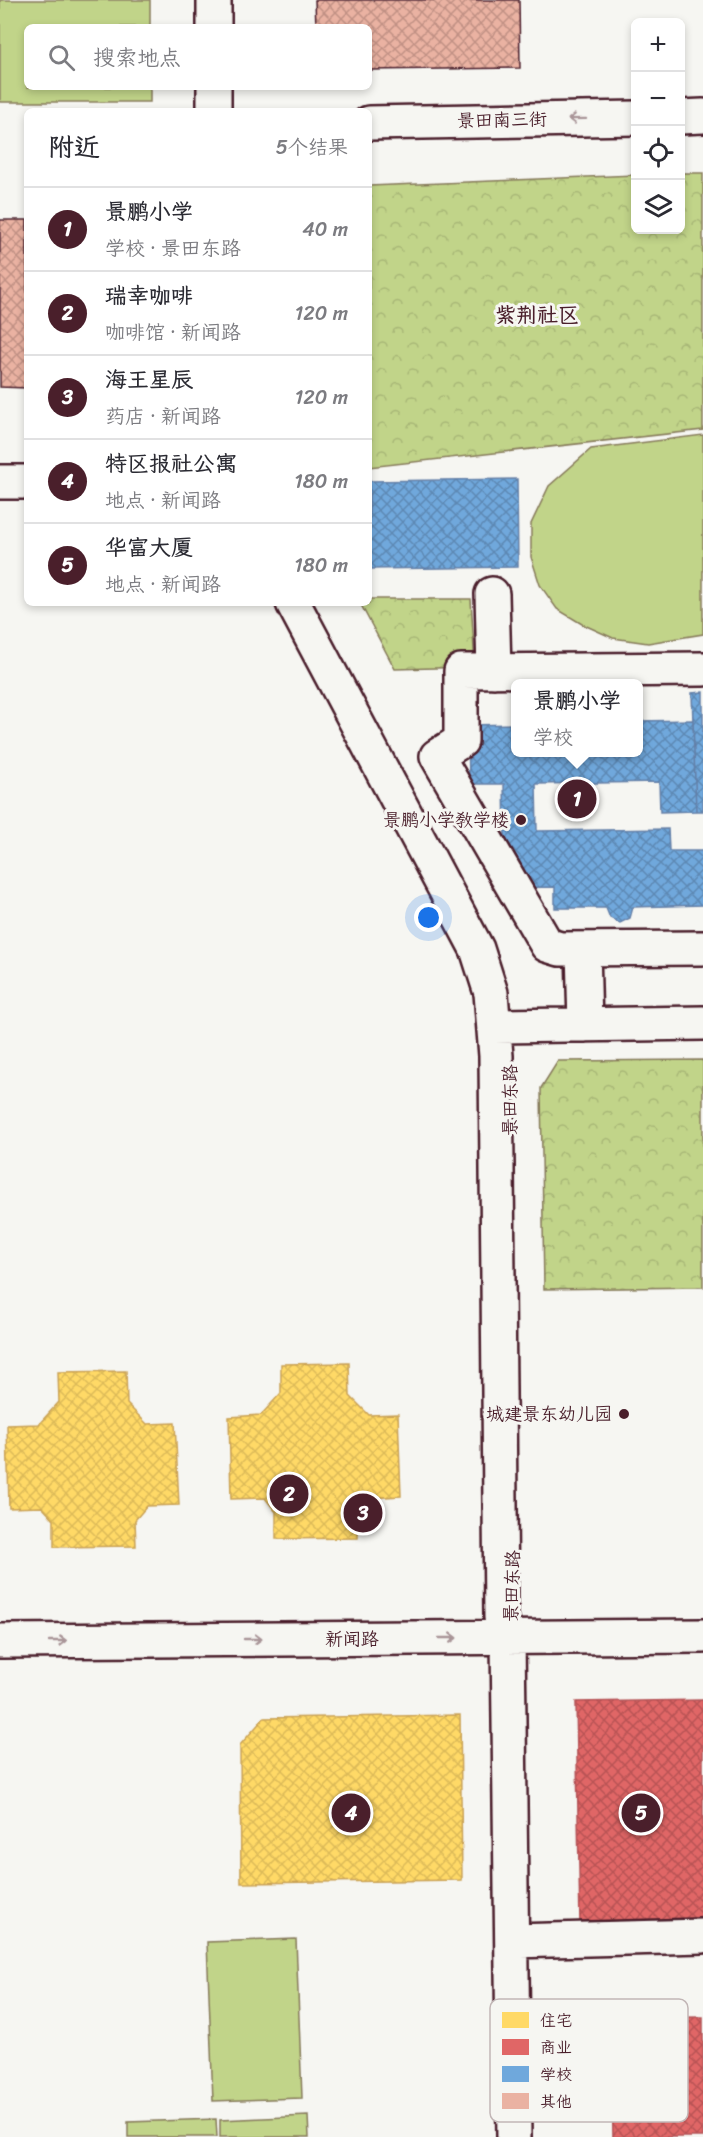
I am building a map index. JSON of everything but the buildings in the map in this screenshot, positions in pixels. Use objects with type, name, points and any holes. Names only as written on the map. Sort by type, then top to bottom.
[{"type":"street","points":[[214,0],[214,24]]},
{"type":"street","points":[[229,0],[229,24]]},
{"type":"street","points":[[214,90],[214,108]]},
{"type":"street","points":[[229,90],[229,108]]},
{"type":"street","points":[[685,117],[703,116]]},
{"type":"street","name":"景田南三街","points":[[372,123],[631,118]]},
{"type":"street","points":[[0,482],[24,482]]},
{"type":"street","points":[[492,594],[494,670]]},
{"type":"street","name":"景田东路","points":[[294,606],[477,949],[490,984],[501,1026]]},
{"type":"street","name":"景田东路","points":[[314,606],[493,947],[502,975],[513,1999]]},
{"type":"street","points":[[703,669],[462,671],[461,741],[437,756],[547,945],[560,949],[703,948]]},
{"type":"street","points":[[584,949],[585,1025]]},
{"type":"street","points":[[501,1026],[703,1023]]},
{"type":"street","name":"新闻路","points":[[0,1641],[703,1616]]},
{"type":"street","name":"新闻路","points":[[0,1619],[508,1624],[703,1636]]},
{"type":"street","points":[[512,1941],[703,1936]]},
{"type":"street","name":"景田东路","points":[[514,2122],[514,2137]]},
{"type":"green space","points":[[0,0],[150,0],[150,24],[24,24],[24,90],[150,90],[150,102],[0,102]]},
{"type":"green space","points":[[685,173],[703,173],[703,430],[372,467],[372,186],[631,175],[631,234],[685,234]]},
{"type":"green space","points":[[703,435],[703,634],[648,643],[613,638],[582,624],[557,609],[540,585],[531,557],[531,524],[549,486],[591,449]]},
{"type":"green space","points":[[372,599],[471,599],[475,667],[395,669],[362,606],[372,606]]},
{"type":"green space","points":[[703,1060],[703,1287],[544,1289],[541,1088],[558,1061]]},
{"type":"green space","points":[[296,1939],[302,2098],[213,2101],[207,1942]]},
{"type":"green space","points":[[308,2116],[309,2137],[220,2137],[220,2120]]},
{"type":"green space","points":[[216,2119],[217,2137],[128,2137],[128,2122]]},
{"type":"place","name":"景鹏小学","points":[[577,799]]},
{"type":"place","name":"景鹏小学教学楼","points":[[521,820]]},
{"type":"place","name":"城建景东幼儿园","points":[[624,1414]]},
{"type":"place","name":"瑞幸咖啡","points":[[289,1494]]},
{"type":"place","name":"海王星辰","points":[[363,1513]]},
{"type":"place","name":"特区报社公寓","points":[[351,1813]]},
{"type":"place","name":"华富大厦","points":[[641,1813]]},
{"type":"district","name":"紫荆社区","points":[[537,315]]}]
